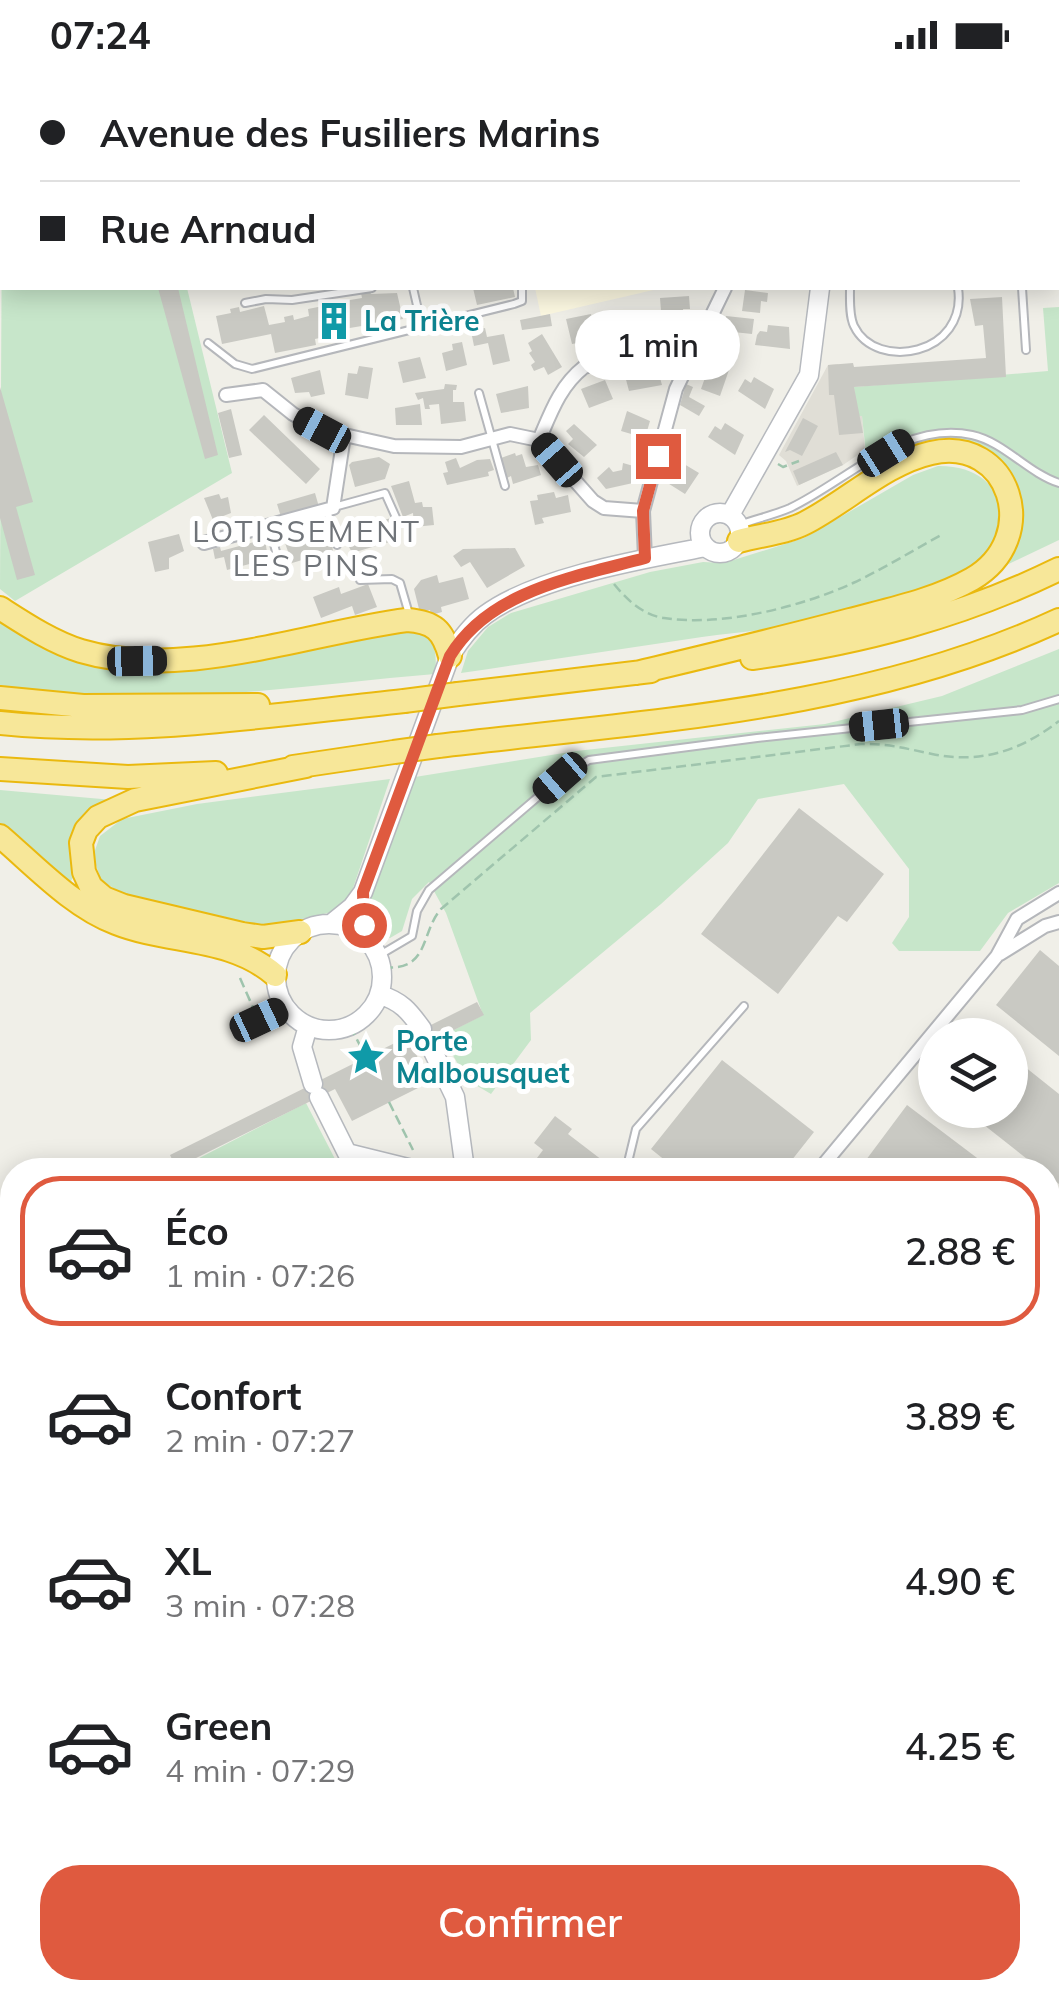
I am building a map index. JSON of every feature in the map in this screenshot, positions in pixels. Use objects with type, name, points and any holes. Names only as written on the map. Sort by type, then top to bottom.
[{"type":"highway","points":[[636,673],[849,621],[946,590],[973,578],[996,561],[1014,513],[993,467],[961,452],[931,453],[894,469],[800,525],[736,527]]},
{"type":"highway","points":[[0,722],[126,729],[186,726],[826,648],[905,630],[1000,598],[1059,570]]},
{"type":"highway","points":[[0,608],[80,651],[137,661],[177,661],[407,620],[434,625],[444,635],[450,656]]},
{"type":"highway","points":[[300,932],[263,937],[242,934],[104,898],[91,887],[84,872],[82,843],[86,830],[112,808],[135,800],[306,766],[764,706],[850,691],[934,670],[1006,645],[1059,620]]},
{"type":"highway","points":[[0,698],[82,706],[372,704]]},
{"type":"highway","points":[[0,769],[128,777],[306,766]]},
{"type":"highway","points":[[0,836],[97,914],[141,931],[231,948],[275,974]]},
{"type":"street","points":[[645,558],[643,511],[676,388],[724,290]]},
{"type":"street","points":[[331,924],[363,892],[450,656],[462,637],[486,614],[558,582],[645,558],[706,547],[723,553],[734,548],[736,527],[764,455],[809,375],[820,290]]},
{"type":"street","points":[[540,440],[558,396],[569,378],[584,367],[699,337]]},
{"type":"street","points":[[226,395],[262,390],[292,414],[322,430],[394,446],[462,447],[510,434],[540,440],[593,501],[604,508],[643,511]]},
{"type":"street","points":[[204,543],[330,508],[344,436]]},
{"type":"street","points":[[706,547],[700,533],[707,518],[719,513],[736,527]]},
{"type":"street","points":[[363,892],[366,938],[380,961],[380,994],[373,1008],[350,1026],[336,1030],[308,1026],[285,1008],[275,974],[282,950],[300,932],[331,924],[366,938]]},
{"type":"street","points":[[829,1158],[997,956],[1017,919],[1059,894]]},
{"type":"street","points":[[997,956],[1045,926],[1059,922]]},
{"type":"street","points":[[380,994],[408,1008],[426,1036],[455,1097],[464,1158]]},
{"type":"street","points":[[308,1026],[302,1047],[316,1090],[347,1153],[360,1158]]},
{"type":"lane","points":[[244,303],[359,290]]},
{"type":"lane","points":[[413,290],[422,327]]},
{"type":"lane","points":[[208,343],[235,364],[252,369],[518,303],[522,290]]},
{"type":"lane","points":[[850,290],[853,325],[868,344],[902,351],[944,337],[956,322],[958,290]]},
{"type":"lane","points":[[1022,290],[1026,350]]},
{"type":"lane","points":[[479,393],[505,486]]},
{"type":"lane","points":[[736,527],[789,508],[904,442],[936,433],[974,435],[1043,478],[1059,483]]},
{"type":"lane","points":[[338,545],[330,508],[385,493],[398,522]]},
{"type":"lane","points":[[269,525],[278,559]]},
{"type":"lane","points":[[360,580],[400,582],[410,611],[407,620]]},
{"type":"lane","points":[[380,961],[412,936],[418,911],[429,890],[560,778],[589,760],[1022,710],[1059,699]]},
{"type":"lane","points":[[628,1158],[636,1129],[744,1006]]},
{"type":"lane","points":[[259,1020],[285,1008]]},
{"type":"path","points":[[764,455],[782,467],[799,461]]},
{"type":"path","points":[[609,568],[613,582],[628,602],[661,618],[715,618],[790,606],[851,584],[941,535]]},
{"type":"path","points":[[380,961],[396,969],[412,962],[425,945],[431,920],[441,909],[596,777],[884,743],[937,755],[990,757],[1015,749],[1059,720]]},
{"type":"path","points":[[350,1026],[366,1057]]},
{"type":"path","points":[[389,1102],[414,1158]]},
{"type":"shaded area","points":[[535,290],[653,290],[541,316]]},
{"type":"shaded area","points":[[838,364],[840,388],[854,387],[862,415],[865,450],[797,486],[786,461],[779,455],[828,365]]},
{"type":"green space","points":[[2,290],[187,290],[232,473],[15,601],[0,589]]},
{"type":"green space","points":[[1059,307],[1059,540],[996,570],[1019,536],[1020,521],[1008,492],[972,446],[868,474],[862,416],[858,416],[854,387],[1048,371],[1043,308]]},
{"type":"green space","points":[[938,466],[964,469],[983,479],[995,494],[1000,511],[990,549],[975,565],[953,578],[878,607],[816,623],[461,673],[468,651],[488,627],[511,613],[650,572],[703,562],[724,563],[804,538],[913,475]]},
{"type":"green space","points":[[0,620],[117,668],[394,628],[429,639],[435,652],[435,674],[163,697],[54,693],[0,685]]},
{"type":"green space","points":[[1059,649],[1059,883],[1008,913],[980,951],[899,951],[892,943],[909,917],[909,869],[844,784],[758,799],[728,843],[530,1013],[531,1040],[491,1094],[467,1080],[442,1036],[483,1015],[446,913],[429,882],[412,899],[402,931],[390,938],[378,933],[368,919],[370,898],[415,777],[576,751],[825,724],[942,696]]},
{"type":"green space","points":[[390,779],[351,894],[341,910],[302,919],[281,929],[257,932],[124,895],[101,880],[93,856],[100,836],[122,819],[197,804]]},
{"type":"green space","points":[[0,790],[113,800],[71,881],[60,879],[0,825]]},
{"type":"green space","points":[[306,1103],[334,1158],[199,1158]]},
{"type":"building","points":[[159,290],[178,290],[218,455],[205,459]]},
{"type":"building","points":[[473,290],[513,290],[515,297],[477,305]]},
{"type":"building","points":[[745,290],[768,293],[767,302],[761,301],[760,313],[742,311]]},
{"type":"building","name":"La Trière","points":[[361,293],[397,293],[403,319],[338,330],[338,334],[315,339],[316,345],[275,353],[271,334],[222,344],[216,316],[231,313],[230,309],[239,307],[240,312],[264,306],[269,325],[285,322],[284,317],[293,315],[294,320],[309,316],[308,309],[323,306],[322,301],[362,298]]},
{"type":"building","points":[[689,296],[690,309],[683,309],[684,323],[662,324],[660,298]]},
{"type":"building","points":[[1002,297],[1006,377],[854,387],[863,433],[839,435],[834,395],[829,395],[828,365],[853,363],[854,367],[986,358],[983,325],[975,326],[970,299]]},
{"type":"building","points":[[639,310],[643,328],[620,334],[615,315]]},
{"type":"building","points":[[550,314],[552,326],[522,330],[520,320]]},
{"type":"building","points":[[591,314],[595,332],[582,335],[583,342],[572,344],[566,319]]},
{"type":"building","points":[[726,316],[754,319],[752,334],[724,331]]},
{"type":"building","points":[[768,325],[789,327],[790,349],[755,345],[757,335],[767,332]]},
{"type":"building","points":[[485,328],[487,337],[504,334],[510,361],[493,365],[488,343],[474,346],[471,331]]},
{"type":"building","points":[[542,334],[562,367],[548,375],[544,367],[534,371],[531,365],[535,362],[529,353],[532,351],[528,343]]},
{"type":"building","points":[[462,342],[467,365],[446,371],[442,353],[453,350],[452,344]]},
{"type":"building","points":[[420,357],[426,378],[403,383],[398,362]]},
{"type":"building","points":[[712,358],[731,364],[720,396],[701,389]]},
{"type":"building","points":[[656,363],[662,385],[629,391],[624,372]]},
{"type":"building","points":[[359,366],[373,368],[368,399],[345,395],[348,373],[357,374]]},
{"type":"building","points":[[320,370],[325,394],[311,397],[309,392],[295,393],[291,378]]},
{"type":"building","points":[[754,377],[774,389],[765,409],[738,391],[745,379],[751,383]]},
{"type":"building","points":[[605,380],[613,399],[589,408],[581,389]]},
{"type":"building","points":[[445,384],[457,385],[453,402],[464,402],[466,421],[441,424],[439,404],[425,409],[423,398],[418,400],[415,393],[444,389]]},
{"type":"building","points":[[686,384],[693,387],[689,397],[705,406],[699,416],[680,405]]},
{"type":"building","points":[[528,386],[529,408],[501,413],[496,394]]},
{"type":"building","points":[[0,387],[33,502],[16,507],[35,575],[17,580],[0,518]]},
{"type":"building","points":[[420,404],[422,425],[396,425],[395,408]]},
{"type":"building","points":[[231,409],[242,455],[229,458],[218,413]]},
{"type":"building","points":[[627,411],[650,421],[645,438],[621,431]]},
{"type":"building","points":[[264,415],[320,469],[306,484],[249,430]]},
{"type":"building","points":[[803,418],[818,426],[802,456],[790,450],[785,452]]},
{"type":"building","points":[[725,423],[744,435],[735,455],[708,437],[715,426],[721,430]]},
{"type":"building","points":[[574,424],[597,445],[584,457],[568,444],[573,439],[566,431]]},
{"type":"building","points":[[836,452],[843,465],[799,485],[793,471]]},
{"type":"building","points":[[522,454],[526,467],[538,465],[541,475],[513,484],[501,458]]},
{"type":"building","points":[[379,457],[390,464],[385,479],[355,487],[349,465]]},
{"type":"building","points":[[456,458],[460,468],[490,459],[494,470],[488,472],[489,476],[447,485],[445,462]]},
{"type":"building","points":[[679,461],[699,473],[685,494],[666,482]]},
{"type":"building","points":[[623,463],[637,467],[633,483],[606,489],[597,478],[609,467],[613,472],[622,470]]},
{"type":"building","points":[[409,481],[415,503],[432,507],[434,525],[414,527],[413,513],[403,517],[391,486]]},
{"type":"building","points":[[554,492],[556,498],[568,495],[571,512],[542,518],[544,523],[535,525],[530,501],[538,500],[537,495]]},
{"type":"building","points":[[315,493],[319,507],[281,517],[277,504]]},
{"type":"building","points":[[219,494],[221,499],[228,497],[231,513],[213,520],[204,498]]},
{"type":"building","points":[[391,518],[393,541],[352,553],[342,532]]},
{"type":"building","points":[[330,530],[333,551],[292,563],[285,543]]},
{"type":"building","points":[[179,534],[184,551],[169,558],[169,569],[155,572],[148,542]]},
{"type":"building","points":[[265,539],[268,559],[227,570],[224,557],[215,559],[213,549],[220,547],[221,551]]},
{"type":"building","points":[[515,548],[525,566],[487,588],[470,562],[461,567],[453,556],[463,549]]},
{"type":"building","points":[[437,575],[439,583],[463,577],[469,599],[441,607],[442,612],[420,613],[414,589],[421,580]]},
{"type":"building","points":[[368,584],[377,607],[355,615],[352,606],[321,618],[313,597],[339,587],[341,594]]},
{"type":"building","points":[[799,808],[884,874],[847,922],[838,916],[778,994],[701,934]]},
{"type":"building","points":[[1040,950],[1059,966],[1059,1056],[1028,1031],[1028,1018],[1012,1018],[996,1005]]},
{"type":"building","points":[[477,1002],[484,1015],[414,1050],[430,1082],[352,1121],[335,1089],[196,1158],[170,1155]]},
{"type":"building","points":[[722,1060],[814,1132],[793,1158],[662,1158],[651,1149]]},
{"type":"building","points":[[1028,1069],[1059,1094],[1059,1158],[1026,1158],[988,1128],[1028,1128]]},
{"type":"building","points":[[907,1105],[918,1113],[918,1128],[937,1128],[977,1158],[867,1158]]},
{"type":"building","points":[[555,1116],[572,1129],[568,1134],[599,1158],[537,1158],[543,1150],[534,1143]]},
{"type":"place","name":"La Trière","points":[[334,321]]},
{"type":"place","name":"Porte Malbousquet","points":[[366,1057]]},
{"type":"district","name":"LOTISSEMENT LES PINS","points":[[307,549]]},
{"type":"route","points":[[364,925],[363,892],[450,656],[462,637],[486,614],[558,582],[645,558],[643,511],[658,456]]}]
